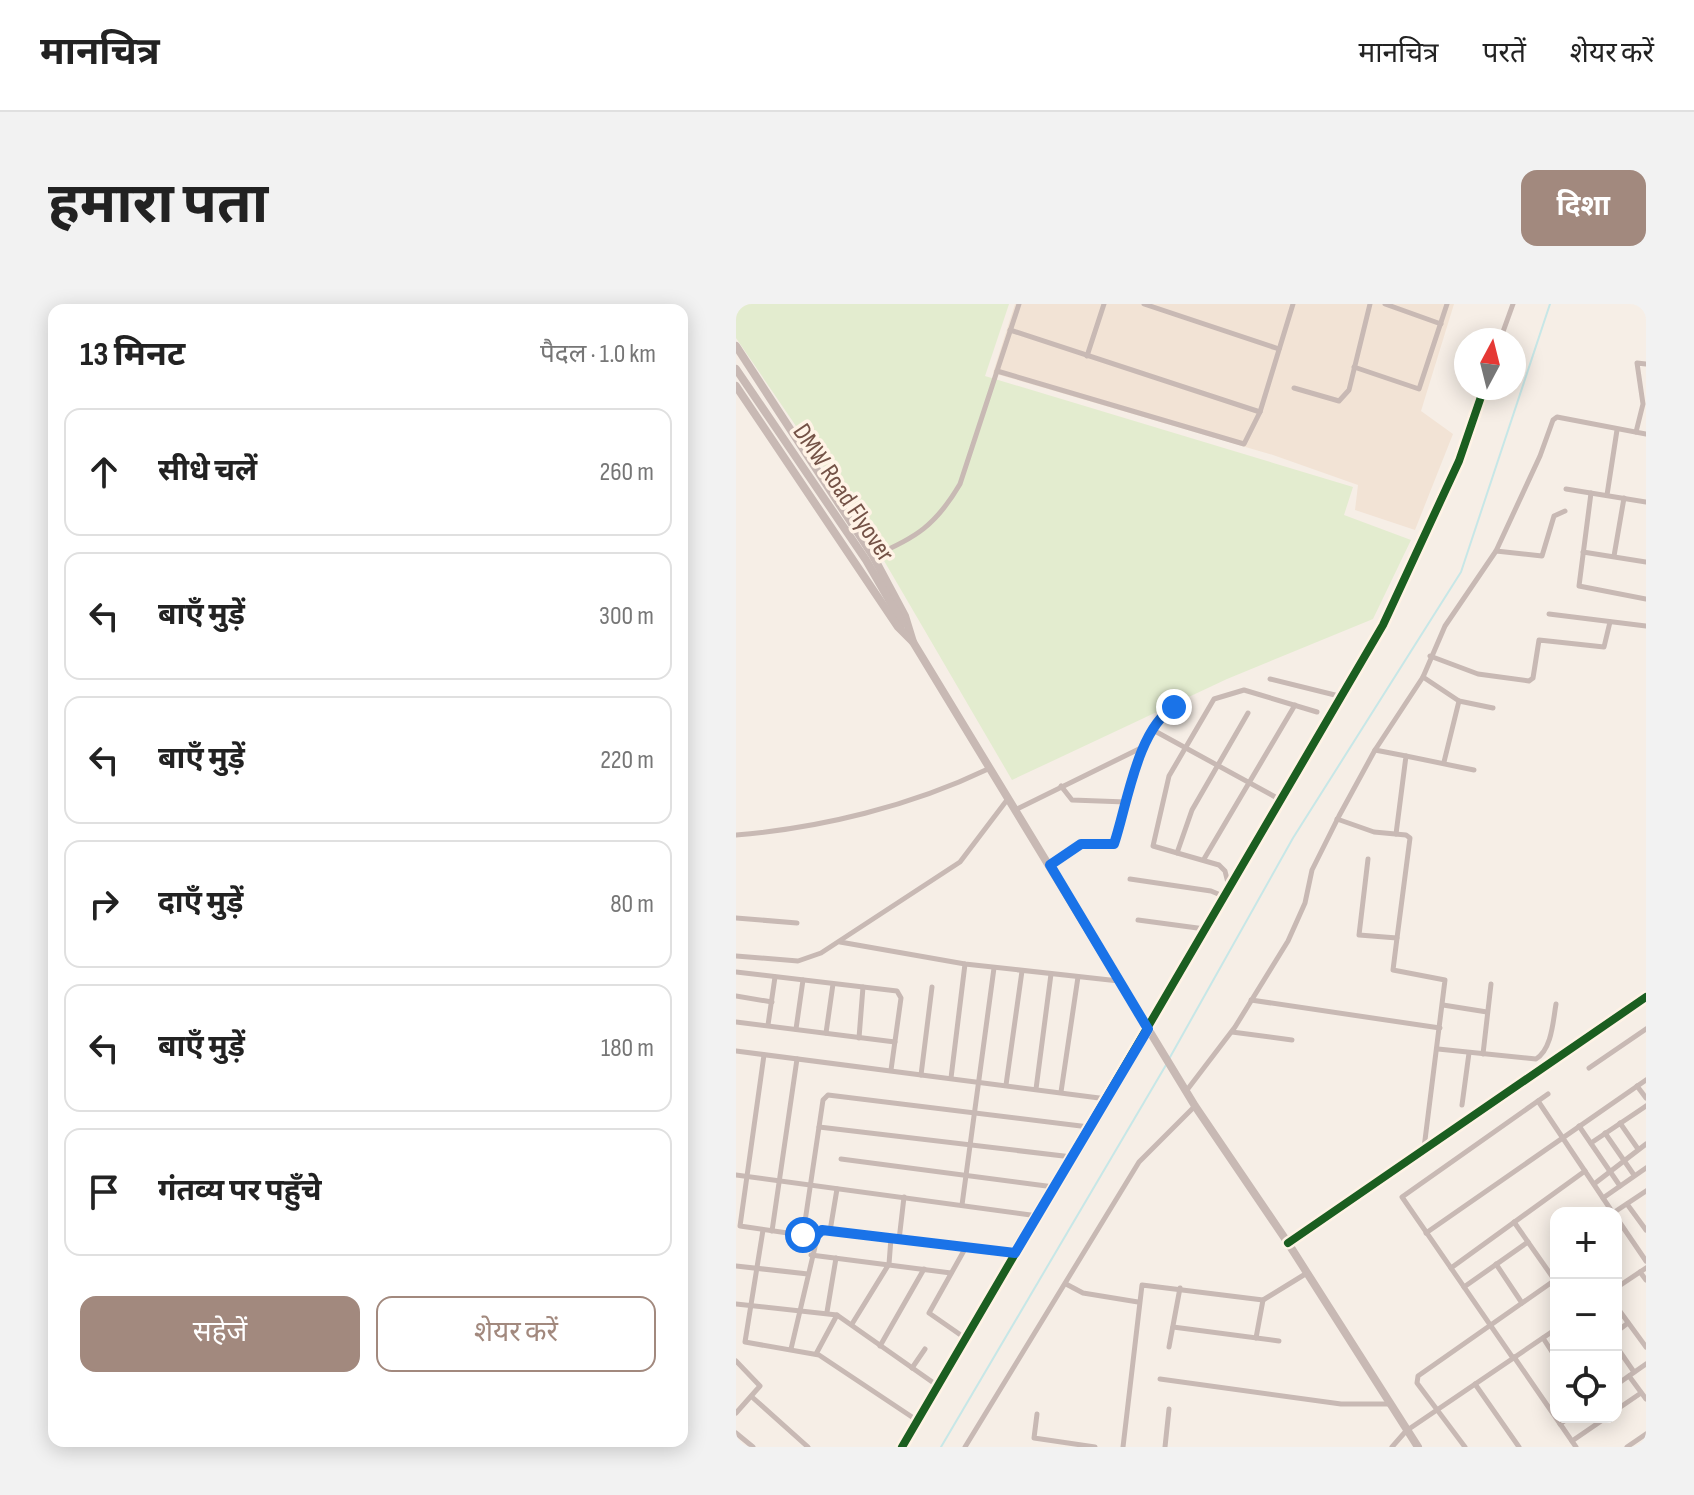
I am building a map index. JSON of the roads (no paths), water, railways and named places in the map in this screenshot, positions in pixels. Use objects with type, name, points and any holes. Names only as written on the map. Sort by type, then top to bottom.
[{"type":"main road","points":[[736,346],[873,556],[905,616],[913,642],[1195,1106],[1288,1243],[1418,1447]]},
{"type":"main road","name":"DMW Road Flyover","points":[[736,369],[866,560],[913,642]]},
{"type":"main road","points":[[736,386],[898,627],[913,642]]},
{"type":"main road","points":[[902,1447],[1090,1127],[1151,1033]]},
{"type":"street","points":[[873,556],[928,528],[960,484],[1019,304]]},
{"type":"street","points":[[1087,356],[1104,304]]},
{"type":"street","points":[[1144,304],[1280,349]]},
{"type":"street","points":[[997,371],[1241,444],[1247,441],[1260,412],[1293,304]]},
{"type":"street","points":[[1294,388],[1339,401],[1347,394],[1370,304]]},
{"type":"street","points":[[1385,304],[1441,324]]},
{"type":"street","points":[[1354,367],[1419,389],[1447,304]]},
{"type":"street","points":[[1504,328],[1513,304]]},
{"type":"street","points":[[1010,330],[1260,412]]},
{"type":"street","points":[[1636,432],[1643,404],[1637,363],[1646,364]]},
{"type":"street","points":[[1151,1033],[1223,896],[1343,697],[1421,547],[1459,461],[1480,400]]},
{"type":"street","points":[[1185,1087],[1231,1032],[1293,930],[1305,903],[1312,870],[1337,819],[1375,750],[1423,677],[1445,626],[1496,551],[1540,456],[1553,420],[1557,417],[1646,434]]},
{"type":"street","points":[[1607,495],[1617,430]]},
{"type":"street","points":[[1566,489],[1646,502]]},
{"type":"street","points":[[1591,493],[1578,581],[1582,589],[1646,599]]},
{"type":"street","points":[[1614,557],[1624,498]]},
{"type":"street","points":[[1496,551],[1542,556],[1554,516],[1565,511]]},
{"type":"street","points":[[1583,552],[1646,562]]},
{"type":"street","points":[[1549,614],[1646,626]]},
{"type":"street","points":[[1430,656],[1478,674],[1529,681],[1533,678],[1539,640],[1604,647],[1610,622]]},
{"type":"street","points":[[1423,677],[1459,701],[1493,708]]},
{"type":"street","points":[[1270,679],[1343,697]]},
{"type":"street","points":[[1229,888],[1223,867],[1204,859],[1157,850],[1153,844],[1169,776],[1211,701],[1235,690],[1317,712]]},
{"type":"street","points":[[1444,762],[1459,701]]},
{"type":"street","points":[[1050,865],[1081,844],[1112,846],[1144,747],[1167,711],[1183,703]]},
{"type":"street","points":[[1204,859],[1295,705]]},
{"type":"street","points":[[1177,853],[1192,810],[1248,713]]},
{"type":"street","points":[[1153,730],[1250,780],[1279,799]]},
{"type":"street","points":[[1014,810],[1144,747]]},
{"type":"street","points":[[1375,750],[1474,770]]},
{"type":"street","points":[[1396,834],[1406,756]]},
{"type":"street","points":[[736,835],[789,829],[852,815],[988,769]]},
{"type":"street","points":[[1061,786],[1072,800],[1126,802]]},
{"type":"street","points":[[736,956],[798,961],[821,953],[960,862],[1007,800]]},
{"type":"street","points":[[1337,819],[1365,830],[1406,835],[1410,841],[1393,970],[1444,979],[1424,1149]]},
{"type":"street","points":[[1368,859],[1359,935],[1397,938]]},
{"type":"street","points":[[1130,879],[1211,891],[1223,896]]},
{"type":"street","points":[[736,918],[797,923]]},
{"type":"street","points":[[1138,920],[1205,929]]},
{"type":"street","points":[[839,942],[965,964],[1121,981]]},
{"type":"street","points":[[951,1078],[965,964]]},
{"type":"street","points":[[962,1205],[994,968]]},
{"type":"street","points":[[1006,1085],[1022,971]]},
{"type":"street","points":[[736,972],[897,991],[901,995],[891,1070]]},
{"type":"street","points":[[1036,1089],[1051,974]]},
{"type":"street","points":[[768,1025],[775,977]]},
{"type":"street","points":[[1061,1092],[1078,977]]},
{"type":"street","points":[[796,1029],[803,980]]},
{"type":"street","points":[[826,1033],[833,984]]},
{"type":"street","points":[[1483,1054],[1491,984]]},
{"type":"street","points":[[859,1038],[863,987]]},
{"type":"street","points":[[921,1075],[932,987]]},
{"type":"street","points":[[736,996],[772,1002]]},
{"type":"street","points":[[1288,1243],[1646,997]]},
{"type":"street","points":[[1251,1000],[1440,1028]]},
{"type":"street","points":[[1438,1049],[1540,1057],[1549,1040],[1556,1004]]},
{"type":"street","points":[[1443,1005],[1487,1012]]},
{"type":"street","points":[[736,1022],[895,1042]]},
{"type":"street","points":[[1589,1068],[1646,1029]]},
{"type":"street","points":[[1231,1032],[1292,1040]]},
{"type":"street","points":[[736,1051],[1107,1099]]},
{"type":"street","points":[[1462,1105],[1469,1053]]},
{"type":"street","points":[[764,1055],[740,1226],[815,1237]]},
{"type":"street","points":[[772,1231],[797,1059]]},
{"type":"street","points":[[1426,1233],[1646,1080]]},
{"type":"street","points":[[1637,1086],[1646,1098]]},
{"type":"street","points":[[1548,1094],[1404,1193],[1404,1202],[1574,1444],[1600,1423]]},
{"type":"street","points":[[803,1235],[823,1100],[828,1095],[1090,1127]]},
{"type":"street","points":[[1538,1101],[1609,1207]]},
{"type":"street","points":[[965,1447],[1139,1162],[1195,1106]]},
{"type":"street","points":[[1591,1143],[1646,1106]]},
{"type":"street","points":[[1620,1123],[1638,1149]]},
{"type":"street","points":[[1579,1126],[1620,1186]]},
{"type":"street","points":[[819,1127],[1072,1157]]},
{"type":"street","points":[[1605,1133],[1635,1175]]},
{"type":"street","points":[[1594,1184],[1646,1144]]},
{"type":"street","points":[[841,1159],[1054,1187]]},
{"type":"street","points":[[1603,1198],[1646,1168]]},
{"type":"street","points":[[1451,1268],[1585,1171]]},
{"type":"street","points":[[736,1175],[1038,1216]]},
{"type":"street","points":[[830,1231],[837,1189]]},
{"type":"street","points":[[1622,1208],[1646,1191]]},
{"type":"street","points":[[899,1240],[904,1197]]},
{"type":"street","points":[[1627,1204],[1645,1228]]},
{"type":"street","points":[[1514,1222],[1555,1279]]},
{"type":"street","points":[[1622,1224],[1643,1250],[1646,1261]]},
{"type":"street","points":[[763,1230],[744,1339],[746,1344],[816,1354],[918,1421]]},
{"type":"street","points":[[791,1349],[819,1230],[1015,1253]]},
{"type":"street","points":[[852,1324],[889,1264],[891,1238]]},
{"type":"street","points":[[1464,1287],[1528,1242]]},
{"type":"street","points":[[965,1338],[929,1316],[966,1247]]},
{"type":"street","points":[[811,1255],[951,1273]]},
{"type":"street","points":[[827,1312],[836,1258]]},
{"type":"street","points":[[1496,1264],[1523,1303]]},
{"type":"street","points":[[736,1266],[808,1274]]},
{"type":"street","points":[[880,1346],[924,1269]]},
{"type":"street","points":[[1622,1284],[1643,1270],[1646,1280]]},
{"type":"street","points":[[1123,1447],[1135,1367],[1140,1289],[1146,1284],[1263,1300],[1307,1273]]},
{"type":"street","points":[[1066,1284],[1083,1293],[1138,1302]]},
{"type":"street","points":[[1465,1447],[1417,1383],[1418,1376],[1550,1285]]},
{"type":"street","points":[[1169,1347],[1180,1288]]},
{"type":"street","points":[[1256,1338],[1263,1300]]},
{"type":"street","points":[[736,1304],[837,1315],[938,1386]]},
{"type":"street","points":[[1622,1314],[1646,1347]]},
{"type":"street","points":[[816,1354],[837,1315]]},
{"type":"street","points":[[1622,1328],[1629,1323]]},
{"type":"street","points":[[1173,1327],[1279,1341]]},
{"type":"street","points":[[1392,1447],[1406,1431],[1550,1333]]},
{"type":"street","points":[[1543,1338],[1551,1351]]},
{"type":"street","points":[[736,1340],[744,1339]]},
{"type":"street","points":[[912,1368],[925,1349]]},
{"type":"street","points":[[1619,1351],[1646,1399]]},
{"type":"street","points":[[736,1361],[759,1382],[752,1397],[736,1413]]},
{"type":"street","points":[[1622,1381],[1646,1364]]},
{"type":"street","points":[[1160,1379],[1341,1404],[1390,1404]]},
{"type":"street","points":[[1475,1384],[1519,1447]]},
{"type":"street","points":[[1622,1406],[1641,1393]]},
{"type":"street","points":[[752,1397],[808,1447]]},
{"type":"street","points":[[1165,1447],[1169,1409]]},
{"type":"street","points":[[1037,1414],[1034,1438],[1095,1447]]},
{"type":"street","points":[[736,1433],[753,1447]]},
{"type":"street","points":[[1627,1447],[1646,1434]]},
{"type":"waterway","points":[[1169,1059],[1293,838],[1461,572],[1550,304]]},
{"type":"waterway","points":[[941,1447],[1166,1065]]}]
